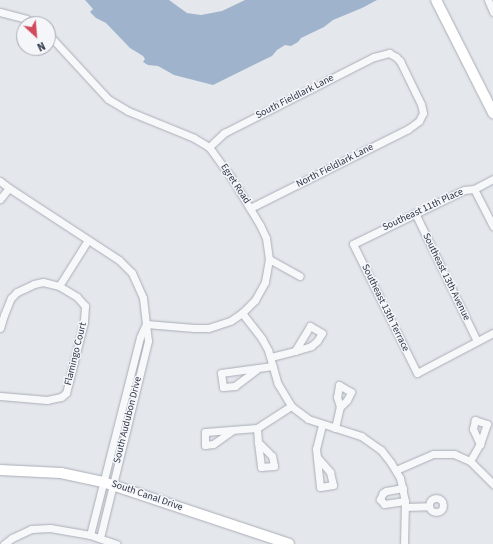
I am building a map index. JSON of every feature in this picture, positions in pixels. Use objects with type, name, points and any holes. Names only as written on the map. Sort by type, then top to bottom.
[{"type":"street","points":[[436,0],[493,113]]},
{"type":"street","points":[[488,0],[493,12]]},
{"type":"street","points":[[0,12],[16,16]]},
{"type":"street","name":"Egret Road","points":[[56,43],[108,99],[128,111],[194,138],[209,147],[231,177],[264,232],[269,259],[268,272],[256,300],[242,313],[230,321],[208,328],[146,324]]},
{"type":"street","name":"South Fieldlark Lane","points":[[209,147],[224,133],[374,57],[386,53]]},
{"type":"street","name":"North Fieldlark Lane","points":[[250,208],[408,129],[419,122],[422,117],[422,109],[411,82],[396,57],[386,53]]},
{"type":"street","name":"Southeast 11th Place","points":[[353,244],[464,190],[474,189],[493,179]]},
{"type":"street","name":"South Audubon Drive","points":[[0,181],[8,188],[119,260],[132,273],[143,298],[148,341],[107,483],[90,535]]},
{"type":"street","points":[[0,199],[8,188]]},
{"type":"street","points":[[474,189],[493,226]]},
{"type":"street","name":"Southeast 13th Avenue","points":[[415,213],[477,341]]},
{"type":"street","points":[[59,286],[88,240]]},
{"type":"street","name":"Southeast 13th Terrace","points":[[353,244],[417,373],[477,341]]},
{"type":"street","points":[[269,259],[300,276]]},
{"type":"street","name":"Flamingo Court","points":[[0,328],[7,306],[16,292],[30,285],[43,282],[59,286],[82,301],[86,313],[66,393],[60,397],[47,400],[0,396]]},
{"type":"street","points":[[242,313],[262,339],[271,357],[278,384],[291,406],[308,419],[361,436],[368,440],[381,450],[396,470],[403,488],[405,504],[404,544]]},
{"type":"street","points":[[477,341],[493,334]]},
{"type":"street","points":[[271,357],[295,351]]},
{"type":"street","points":[[256,370],[273,366]]},
{"type":"street","points":[[232,430],[257,428],[291,406]]},
{"type":"street","points":[[334,428],[340,407]]},
{"type":"street","points":[[317,457],[318,441],[322,424]]},
{"type":"street","points":[[257,428],[258,442]]},
{"type":"street","points":[[470,461],[480,444]]},
{"type":"street","points":[[396,470],[428,456],[439,453],[454,454],[470,461],[493,484]]},
{"type":"street","name":"South Canal Drive","points":[[0,470],[61,473],[107,483],[289,544]]},
{"type":"street","name":"South Audubon Drive","points":[[100,538],[107,483]]},
{"type":"street","points":[[403,488],[386,491],[380,499],[384,504],[429,506]]},
{"type":"street","points":[[4,544],[12,538],[31,530],[50,528],[90,535],[116,544]]},
{"type":"water","points":[[85,0],[169,0],[187,13],[201,15],[222,11],[245,0],[377,0],[333,20],[324,27],[301,38],[298,42],[291,46],[285,45],[277,50],[272,56],[213,85],[174,75],[158,66],[148,65],[143,62],[145,59],[143,56],[130,48],[106,23],[96,18],[90,12],[93,9]]}]
